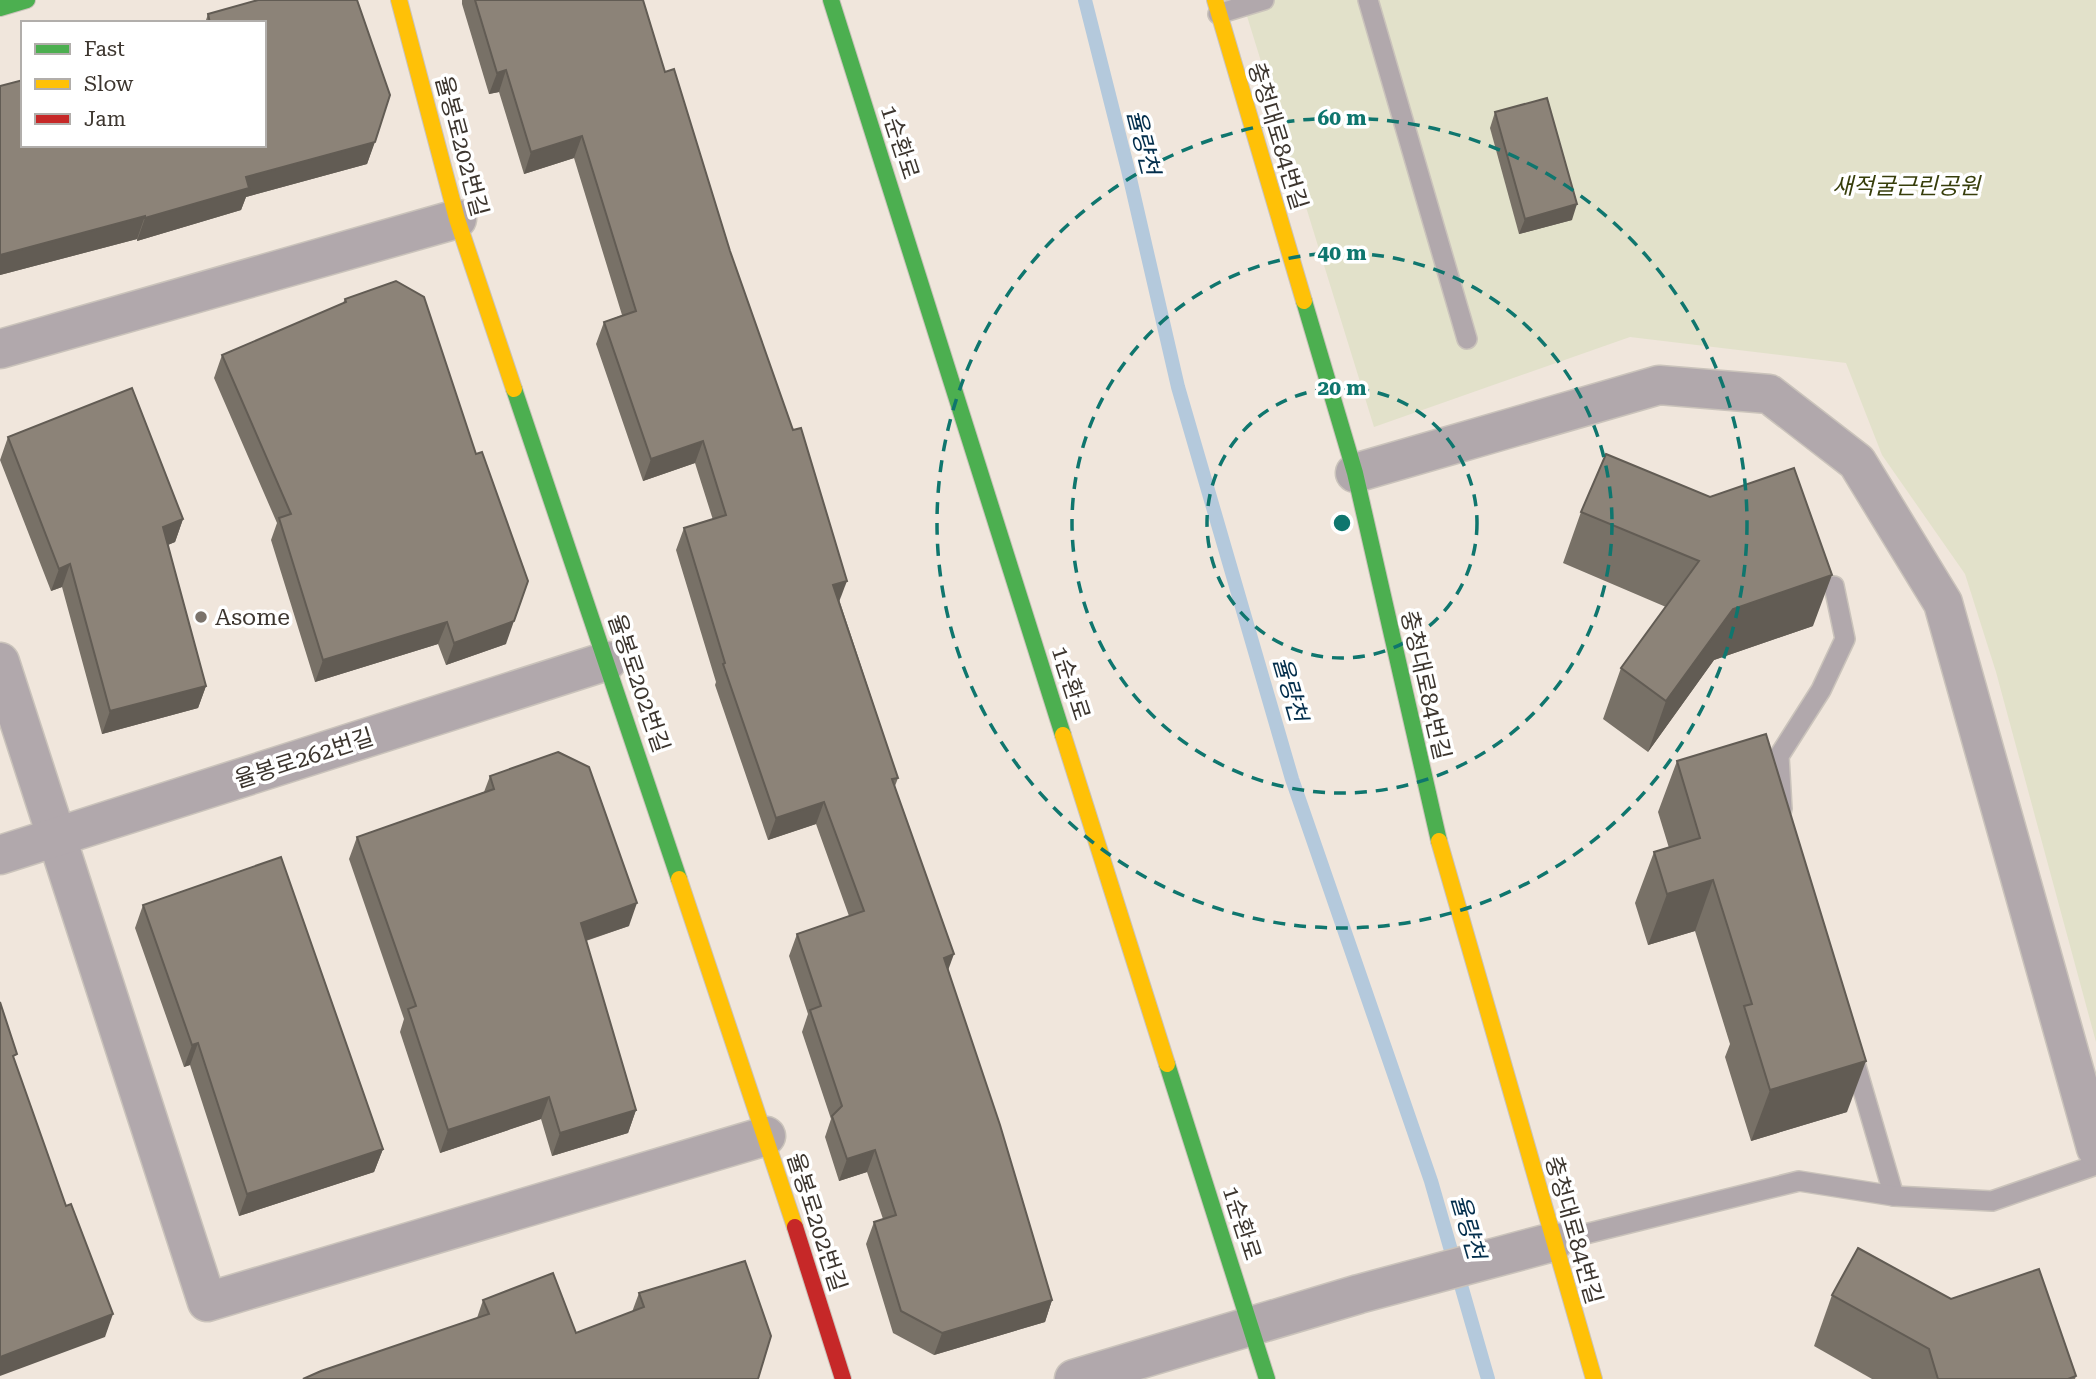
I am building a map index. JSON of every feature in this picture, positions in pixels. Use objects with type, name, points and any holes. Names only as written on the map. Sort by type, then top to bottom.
[{"type":"street","points":[[0,8],[27,0]]},
{"type":"street","name":"율봉로202번길","points":[[399,0],[457,219],[766,1136],[843,1379]]},
{"type":"street","name":"1순환로","points":[[831,0],[1267,1379]]},
{"type":"street","name":"충청대로84번길","points":[[1216,7],[1355,474],[1444,865],[1594,1379]]},
{"type":"street","points":[[0,349],[457,219]]},
{"type":"street","points":[[1355,474],[1659,385],[1769,394],[1857,462],[1943,603],[2096,1149]]},
{"type":"street","name":"율봉로262번길","points":[[0,855],[607,661]]},
{"type":"street","points":[[0,662],[207,1302],[766,1136]]},
{"type":"street","points":[[1074,1379],[1359,1294],[1553,1242]]},
{"type":"lane","points":[[1216,7],[1264,0]]},
{"type":"lane","points":[[1368,0],[1467,339]]},
{"type":"lane","points":[[1786,831],[1782,818],[1779,756],[1821,690],[1845,639],[1834,586]]},
{"type":"lane","points":[[1848,1040],[1894,1196]]},
{"type":"lane","points":[[1553,1242],[1799,1181],[1894,1196],[1992,1201],[2096,1165]]},
{"type":"green space","name":"새적굴근린공원","points":[[1242,0],[2096,0],[2096,1042],[1996,672],[1965,574],[1882,455],[1846,363],[1630,337],[1374,427]]},
{"type":"building","points":[[258,0],[357,0],[390,95],[375,142],[246,177],[249,188],[0,255],[0,86],[21,81],[21,147],[266,147],[266,21],[210,21],[208,14]]},
{"type":"building","points":[[475,0],[643,0],[665,72],[674,69],[730,251],[793,430],[801,428],[847,581],[833,585],[898,778],[892,779],[954,954],[944,958],[1000,1125],[1052,1300],[942,1333],[901,1311],[874,1222],[896,1215],[875,1150],[847,1159],[832,1116],[842,1106],[810,1010],[821,1006],[797,934],[864,911],[824,802],[776,818],[723,664],[725,663],[684,528],[726,515],[703,441],[651,459],[604,322],[636,311],[582,136],[531,152],[506,70],[497,73]]},
{"type":"building","points":[[1547,98],[1577,204],[1525,219],[1495,112]]},
{"type":"building","points":[[396,281],[424,297],[476,454],[482,452],[528,581],[514,621],[454,643],[447,622],[323,660],[279,518],[291,514],[222,355],[346,302],[345,299]]},
{"type":"building","points":[[132,388],[183,519],[163,527],[206,686],[110,711],[70,564],[59,569],[8,437]]},
{"type":"building","points":[[1606,454],[1710,497],[1794,468],[1832,575],[1733,609],[1666,701],[1621,668],[1699,561],[1581,512]]},
{"type":"building","points":[[1766,734],[1866,1061],[1770,1090],[1744,1006],[1752,1004],[1713,880],[1667,894],[1654,852],[1700,838],[1677,761]]},
{"type":"building","points":[[558,752],[589,767],[637,903],[581,923],[636,1110],[560,1133],[549,1097],[448,1130],[408,1009],[416,1006],[357,837],[494,789],[490,776]]},
{"type":"building","points":[[281,857],[383,1149],[247,1194],[198,1043],[192,1045],[143,905]]},
{"type":"building","points":[[0,1002],[17,1054],[13,1056],[66,1206],[71,1204],[113,1314],[0,1357]]},
{"type":"building","points":[[1858,1248],[1951,1299],[2039,1269],[2076,1376],[2068,1379],[1938,1379],[1929,1349],[1832,1295]]},
{"type":"building","points":[[745,1261],[771,1336],[758,1379],[303,1379],[489,1314],[483,1300],[553,1273],[576,1333],[644,1307],[639,1293]]},
{"type":"waterway","name":"율량천","points":[[1085,0],[1178,387],[1292,779],[1431,1181],[1488,1379]]},
{"type":"traffic: fast","points":[[0,8],[27,0]]},
{"type":"traffic: fast","points":[[831,0],[1063,735]]},
{"type":"traffic: fast","points":[[1304,301],[1355,473],[1439,841]]},
{"type":"traffic: fast","points":[[514,389],[679,879]]},
{"type":"traffic: fast","points":[[1167,1064],[1267,1379]]},
{"type":"traffic: slow","points":[[399,0],[457,219],[514,389]]},
{"type":"traffic: slow","points":[[1215,0],[1304,301]]},
{"type":"traffic: slow","points":[[1063,735],[1167,1064]]},
{"type":"traffic: slow","points":[[1439,841],[1594,1379]]},
{"type":"traffic: slow","points":[[679,879],[795,1227]]},
{"type":"traffic: jam","points":[[795,1227],[843,1379]]},
{"type":"place","name":"Asome","points":[[201,617]]}]
